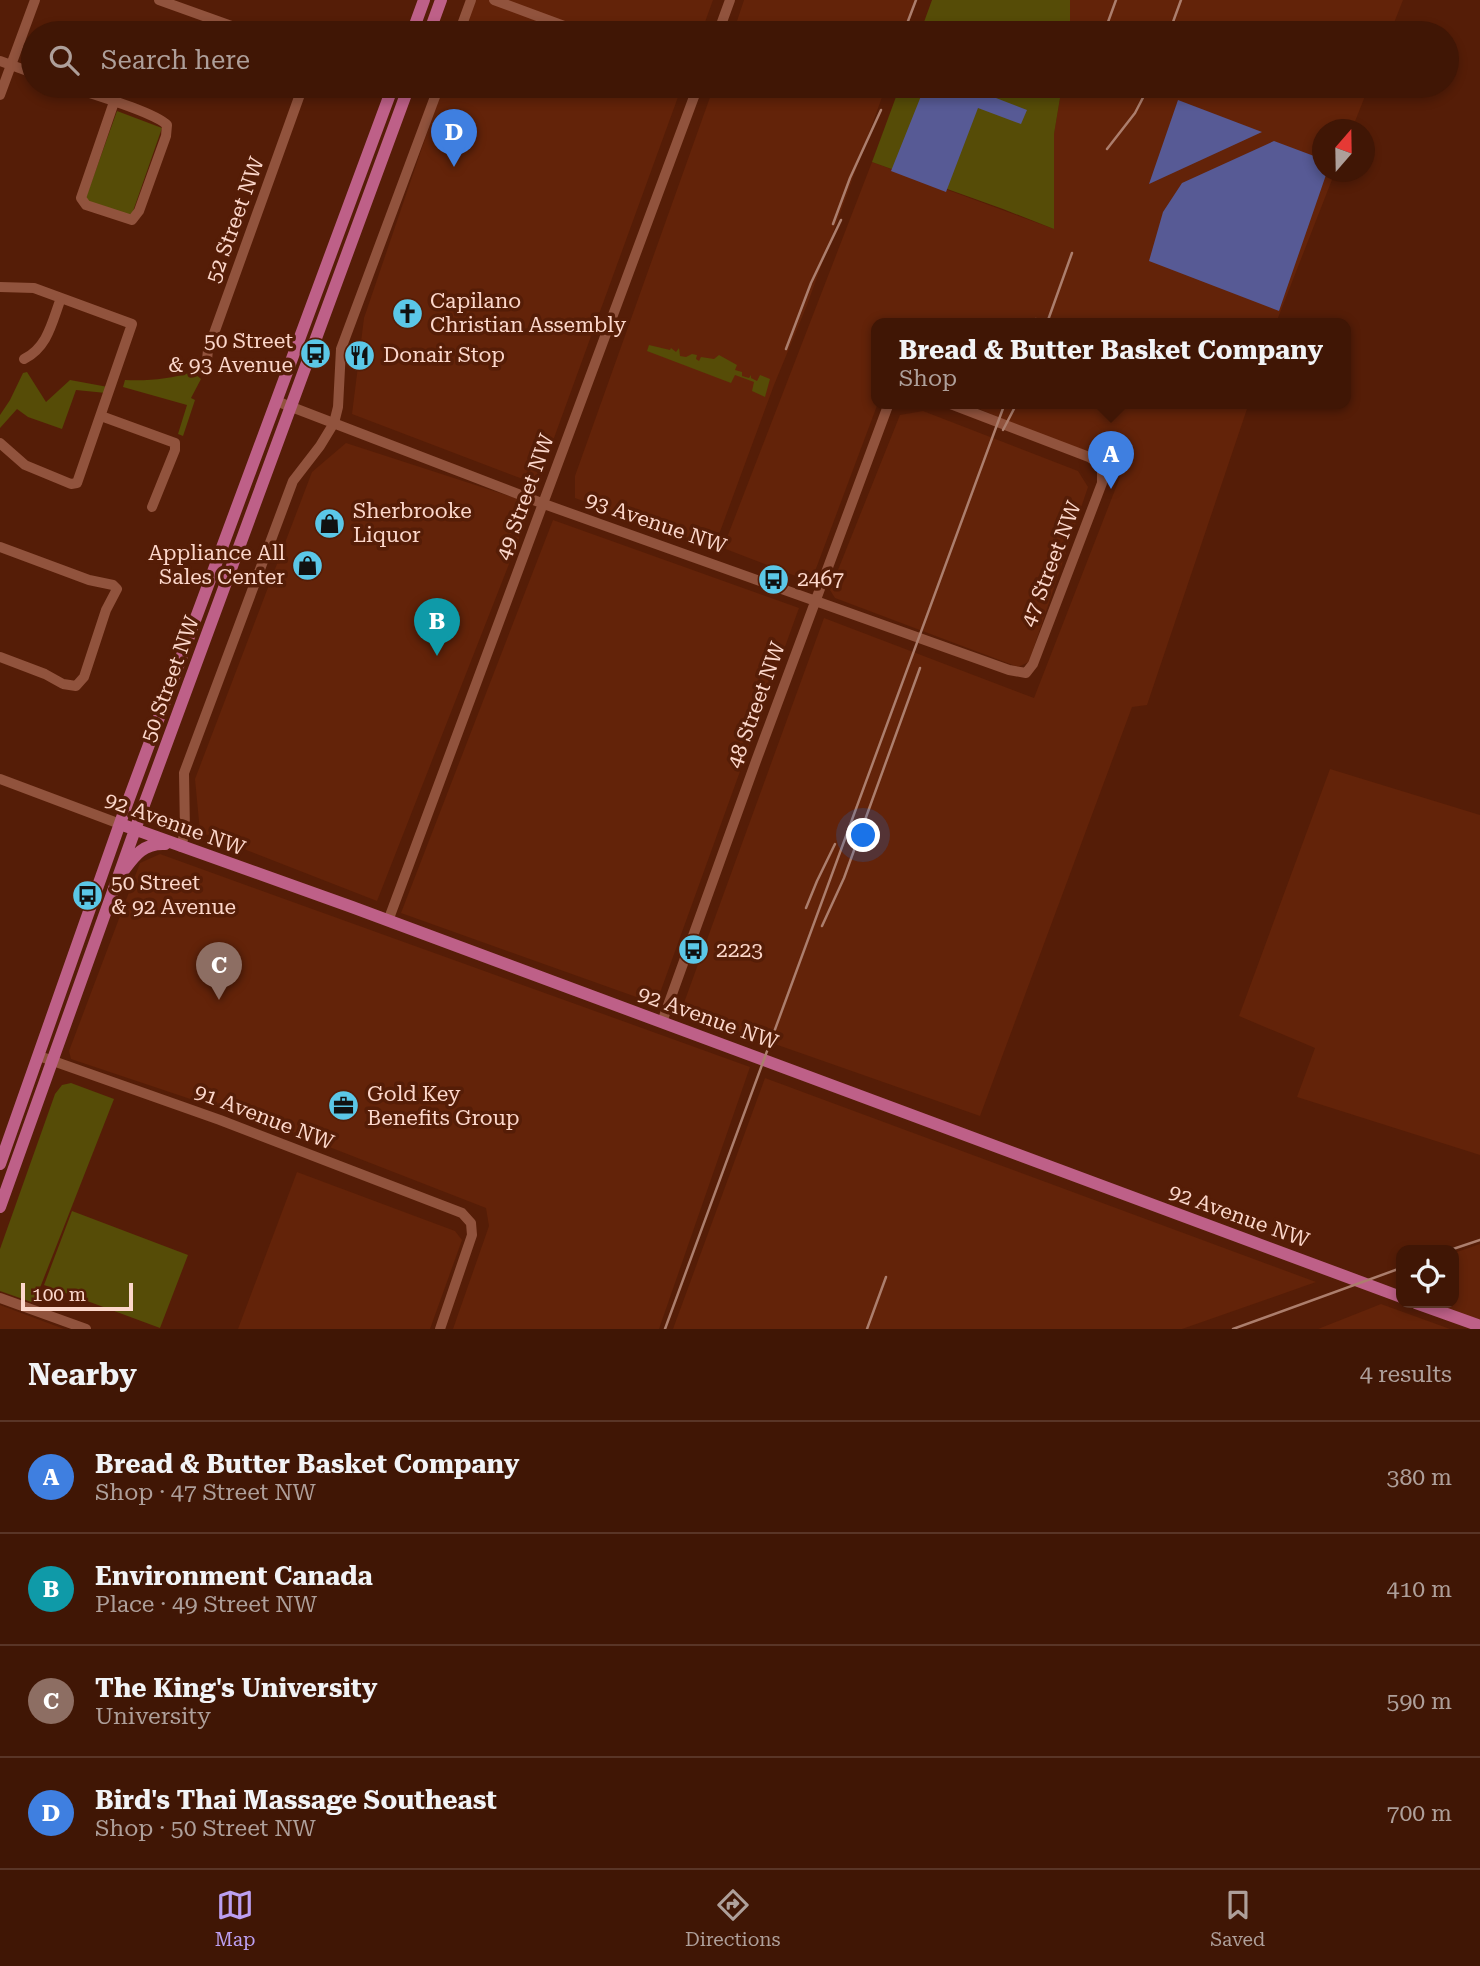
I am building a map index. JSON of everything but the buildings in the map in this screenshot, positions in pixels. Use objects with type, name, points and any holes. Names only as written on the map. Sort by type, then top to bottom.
[{"type":"main road","points":[[417,21],[425,0]]},
{"type":"main road","points":[[433,21],[441,0]]},
{"type":"main road","name":"50 Street NW","points":[[0,1164],[120,824],[389,98]]},
{"type":"main road","name":"50 Street NW","points":[[0,1207],[135,830],[406,98]]},
{"type":"main road","name":"92 Avenue NW","points":[[120,824],[1396,1295]]},
{"type":"main road","points":[[116,882],[143,848],[157,844],[176,845]]},
{"type":"main road","points":[[1430,1308],[1480,1326]]},
{"type":"street","points":[[27,21],[35,0]]},
{"type":"street","points":[[159,0],[218,21]]},
{"type":"street","points":[[463,21],[471,0]]},
{"type":"street","points":[[494,0],[551,21]]},
{"type":"street","points":[[722,21],[730,0]]},
{"type":"street","points":[[0,95],[21,38]]},
{"type":"street","points":[[0,61],[21,69]]},
{"type":"street","points":[[102,98],[114,102],[160,119],[167,125],[166,136],[134,218],[127,220],[86,205],[80,198],[114,102]]},
{"type":"street","name":"52 Street NW","points":[[206,369],[208,350],[299,98]]},
{"type":"street","points":[[176,845],[185,831],[184,773],[293,481],[334,423],[338,407],[341,349],[435,98]]},
{"type":"street","name":"49 Street NW","points":[[388,921],[693,98]]},
{"type":"street","points":[[0,287],[34,288],[132,324],[74,485],[25,465],[0,443]]},
{"type":"street","points":[[24,359],[39,349],[46,339],[61,298]]},
{"type":"street","name":"93 Avenue NW","points":[[276,401],[544,504],[1009,670],[1026,673]]},
{"type":"street","name":"48 Street NW","points":[[662,1022],[887,409]]},
{"type":"street","name":"47 Street NW","points":[[964,409],[1089,457],[1102,466],[1102,483],[1033,664],[1026,673]]},
{"type":"street","points":[[101,416],[177,446],[152,508]]},
{"type":"street","points":[[0,547],[89,580],[116,586],[117,589],[106,610],[84,677],[76,686],[63,684],[45,674],[0,657]]},
{"type":"street","name":"92 Avenue NW","points":[[0,779],[120,824]]},
{"type":"street","name":"91 Avenue NW","points":[[39,1056],[219,1120],[462,1213],[471,1223],[472,1235],[440,1329]]},
{"type":"street","points":[[0,1298],[86,1329]]},
{"type":"shaded area","points":[[471,0],[713,0],[705,21],[464,21]]},
{"type":"shaded area","points":[[744,0],[917,0],[909,21],[737,21]]},
{"type":"shaded area","points":[[932,0],[1070,0],[1070,21],[924,21]]},
{"type":"shaded area","points":[[1070,0],[1403,0],[1395,21],[1070,21]]},
{"type":"shaded area","points":[[439,98],[678,98],[542,471],[528,481],[352,414],[364,318]]},
{"type":"shaded area","points":[[710,98],[882,98],[807,305],[774,385],[714,548],[575,498],[575,476]]},
{"type":"shaded area","points":[[896,98],[1060,98],[1054,134],[1054,229],[872,162]]},
{"type":"shaded area","points":[[1060,98],[1364,98],[1356,119],[1312,119],[1312,182],[1331,182],[1278,318],[871,318],[871,409],[876,409],[811,582],[723,548],[872,162],[1054,229],[1054,133]]},
{"type":"shaded area","points":[[117,111],[162,128],[131,217],[85,200]]},
{"type":"shaded area","points":[[649,345],[670,350],[671,348],[676,352],[679,348],[680,356],[697,355],[696,359],[699,361],[701,357],[714,359],[719,355],[737,365],[735,370],[742,372],[742,376],[749,378],[751,375],[751,378],[757,381],[760,375],[770,379],[765,397],[752,391],[754,382],[735,375],[731,383],[647,351]]},
{"type":"shaded area","points":[[27,372],[46,402],[70,380],[108,387],[106,393],[76,390],[62,429],[28,417],[17,409],[0,428],[0,415],[23,373]]},
{"type":"shaded area","points":[[193,372],[201,379],[191,398],[195,400],[183,436],[178,434],[187,405],[123,387],[125,380],[159,379]]},
{"type":"shaded area","points":[[979,409],[1247,409],[1147,705],[1132,707],[980,1116],[681,1011],[824,618],[1034,698],[1120,477],[1113,466]]},
{"type":"shaded area","points":[[923,411],[1078,471],[1088,487],[1029,662],[1018,667],[835,598],[830,590],[900,415]]},
{"type":"shaded area","points":[[346,443],[525,501],[529,513],[377,901],[200,832],[195,779],[312,472]]},
{"type":"shaded area","points":[[553,520],[799,608],[656,1004],[401,913]]},
{"type":"shaded area","points":[[1330,769],[1480,815],[1480,1155],[1297,1097],[1315,1048],[1239,1016]]},
{"type":"shaded area","points":[[160,854],[750,1067],[659,1329],[453,1329],[489,1226],[486,1208],[301,1136],[71,1059],[69,1051],[140,863]]},
{"type":"shaded area","points":[[765,1078],[1316,1282],[1182,1329],[673,1329]]},
{"type":"shaded area","points":[[71,1083],[114,1099],[34,1303],[0,1291],[0,1249],[55,1094],[62,1085]]},
{"type":"shaded area","points":[[297,1172],[455,1231],[462,1240],[430,1329],[238,1329]]},
{"type":"shaded area","points":[[72,1211],[188,1255],[160,1328],[44,1285]]},
{"type":"shaded area","points":[[1480,1244],[1480,1321],[1445,1308],[1459,1308],[1459,1251]]},
{"type":"shaded area","points":[[1381,1304],[1450,1329],[1318,1329]]},
{"type":"shaded area","points":[[0,1305],[64,1329],[0,1329]]},
{"type":"water","points":[[920,98],[996,98],[1027,110],[1021,124],[978,108],[946,192],[891,171]]},
{"type":"water","points":[[1178,100],[1262,132],[1149,184]]},
{"type":"water","points":[[1274,141],[1312,155],[1312,182],[1324,182],[1279,311],[1149,261],[1163,212],[1182,183]]},
{"type":"railway","points":[[908,21],[916,0]]},
{"type":"railway","points":[[1108,21],[1116,0]]},
{"type":"railway","points":[[1173,21],[1181,0]]},
{"type":"railway","points":[[1107,149],[1135,113],[1143,98]]},
{"type":"railway","points":[[833,224],[850,178],[881,110]]},
{"type":"railway","points":[[786,349],[811,283],[841,220]]},
{"type":"railway","points":[[1049,318],[1072,253]]},
{"type":"railway","points":[[665,1329],[1003,409]]},
{"type":"railway","points":[[1003,430],[1014,409]]},
{"type":"railway","points":[[822,926],[844,878],[920,668]]},
{"type":"railway","points":[[806,908],[835,844]]},
{"type":"railway","points":[[1459,1247],[1480,1240]]},
{"type":"railway","points":[[1233,1329],[1396,1270]]},
{"type":"railway","points":[[867,1329],[886,1277]]},
{"type":"place","name":"Bird's Thai Massage Southeast","points":[[454,167]]},
{"type":"place","name":"Capilano Christian Assembly","points":[[407,313]]},
{"type":"place","name":"50 Street & 93 Avenue","points":[[316,353]]},
{"type":"place","name":"Donair Stop","points":[[360,355]]},
{"type":"place","name":"Bread & Butter Basket Company","points":[[1111,489]]},
{"type":"place","name":"Sherbrooke Liquor","points":[[330,523]]},
{"type":"place","name":"Appliance All Sales Center","points":[[308,565]]},
{"type":"place","name":"2467","points":[[774,579]]},
{"type":"place","name":"Environment Canada","points":[[437,656]]},
{"type":"place","name":"50 Street & 92 Avenue","points":[[88,895]]},
{"type":"place","name":"2223","points":[[693,950]]},
{"type":"place","name":"The King's University","points":[[219,1000]]},
{"type":"place","name":"Gold Key Benefits Group","points":[[344,1106]]}]
